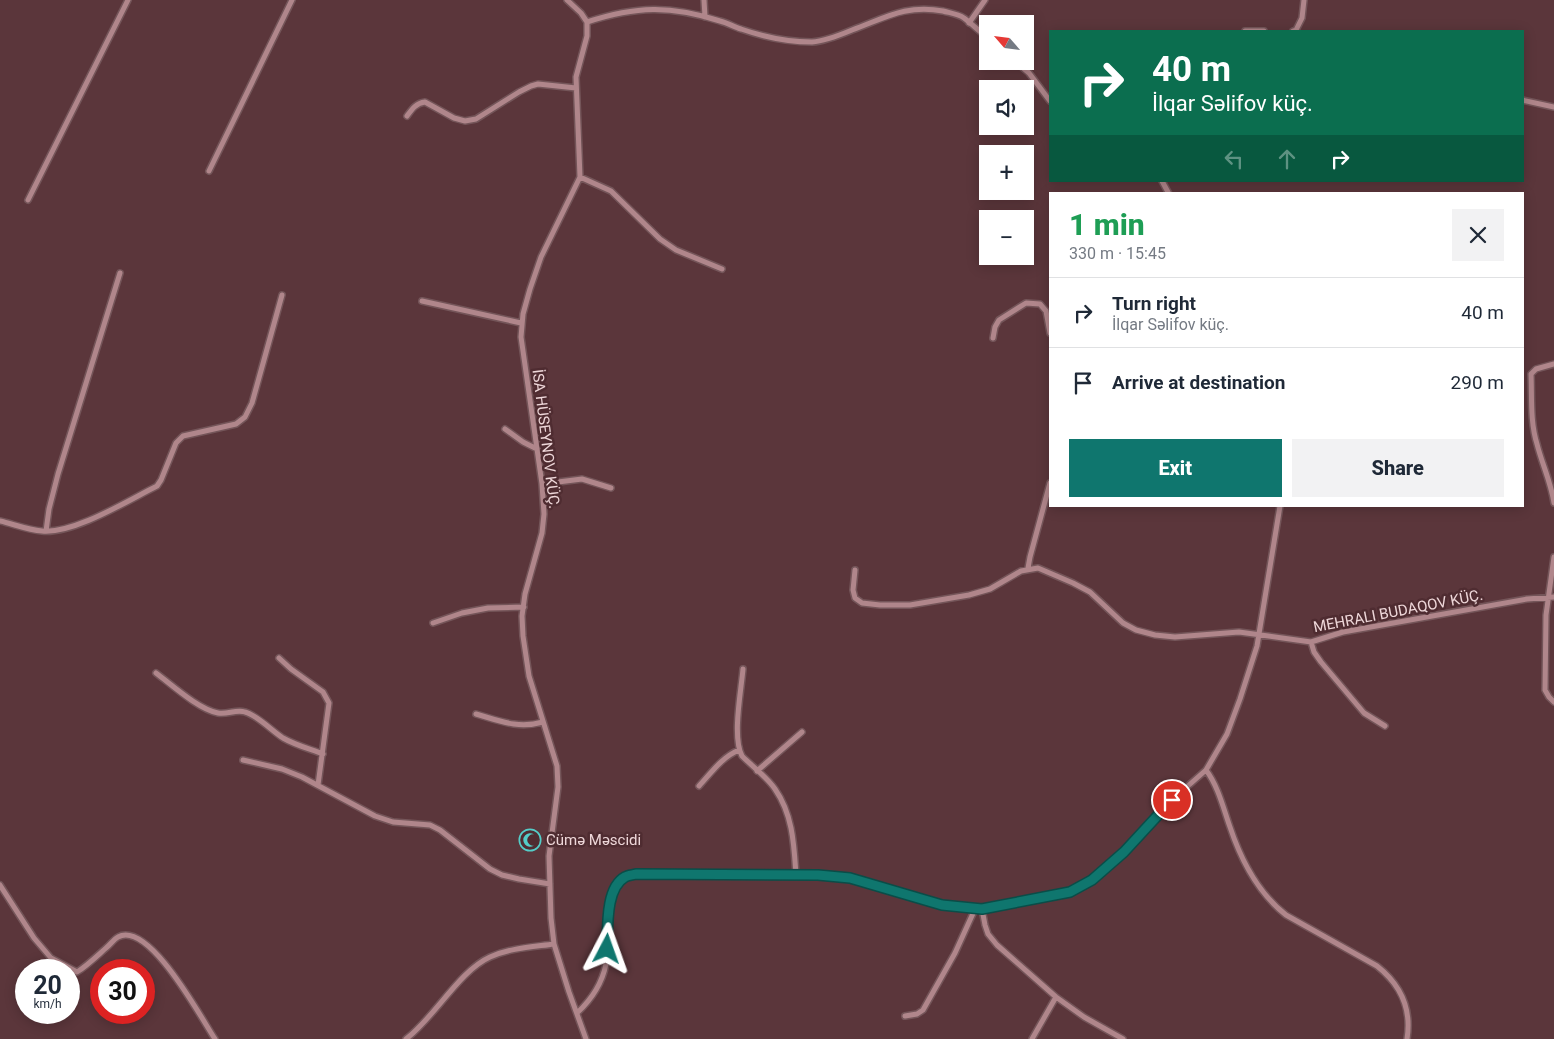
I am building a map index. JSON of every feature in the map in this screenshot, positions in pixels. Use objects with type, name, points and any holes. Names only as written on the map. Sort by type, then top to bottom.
[{"type":"street","points":[[28,200],[128,0]]},
{"type":"street","points":[[209,171],[292,0]]},
{"type":"street","points":[[567,0],[581,13],[587,22],[613,14],[638,10],[665,9],[705,17],[763,36],[792,41],[814,42],[911,9],[928,8],[953,13],[963,18],[979,31]]},
{"type":"street","points":[[704,0],[705,17]]},
{"type":"street","points":[[969,23],[985,0]]},
{"type":"street","points":[[1296,30],[1302,18],[1304,0]]},
{"type":"street","name":"İSA HÜSEYNOV KÜÇ.","points":[[586,1039],[554,944],[549,856],[558,787],[557,766],[527,668],[523,636],[527,585],[542,533],[544,514],[542,484],[521,337],[521,323],[541,257],[580,177],[576,77],[587,36],[587,22]]},
{"type":"street","points":[[1026,70],[1049,99]]},
{"type":"street","points":[[407,116],[414,106],[420,102],[425,102],[454,118],[465,121],[476,119],[531,86],[538,84],[576,88]]},
{"type":"street","points":[[1524,100],[1554,107]]},
{"type":"street","points":[[580,177],[611,191],[660,239],[676,250],[722,269]]},
{"type":"street","points":[[46,531],[49,509],[58,474],[120,272]]},
{"type":"street","points":[[0,521],[46,531],[57,531],[78,525],[157,486],[176,442],[183,436],[236,424],[245,417],[252,403],[282,295]]},
{"type":"street","points":[[422,301],[521,323]]},
{"type":"street","points":[[993,338],[994,327],[999,320],[1026,303],[1034,302],[1040,304],[1046,311],[1049,328]]},
{"type":"street","points":[[1554,364],[1536,369],[1531,374],[1536,443],[1551,485],[1554,503]]},
{"type":"street","points":[[505,429],[523,442],[537,448]]},
{"type":"street","points":[[542,484],[582,480],[611,488]]},
{"type":"street","points":[[1028,568],[1049,488]]},
{"type":"street","points":[[577,1013],[590,1000],[606,965],[610,900],[615,887],[624,877],[636,874],[818,875],[850,878],[942,905],[975,909],[1070,892],[1092,880],[1109,867],[1172,800],[1206,770],[1230,726],[1257,646],[1280,507]]},
{"type":"street","points":[[1554,557],[1551,597],[1545,629],[1545,690],[1554,702]]},
{"type":"street","points":[[855,570],[853,590],[855,598],[862,603],[880,606],[910,605],[969,595],[990,589],[1028,568],[1038,568],[1090,592],[1123,623],[1136,630],[1155,635],[1175,637],[1227,632],[1259,634],[1311,642],[1343,632],[1527,599],[1551,597]]},
{"type":"street","points":[[433,623],[462,613],[488,608],[524,607]]},
{"type":"street","points":[[1311,642],[1314,652],[1364,714],[1385,726]]},
{"type":"street","points":[[280,658],[291,669],[324,692],[329,703],[318,786]]},
{"type":"street","points":[[743,669],[737,731],[739,750],[742,756],[775,789],[787,812],[794,840],[796,874]]},
{"type":"street","points":[[156,673],[186,696],[209,710],[226,714],[237,711],[246,712],[286,740],[323,754]]},
{"type":"street","points":[[476,714],[514,725],[532,725],[543,722]]},
{"type":"street","points":[[757,771],[802,732]]},
{"type":"street","points":[[699,786],[731,753],[739,750]]},
{"type":"street","points":[[243,760],[282,769],[302,777],[375,816],[393,822],[430,825],[440,830],[490,869],[502,875],[550,884]]},
{"type":"street","points":[[1206,770],[1213,779],[1232,835],[1259,886],[1272,904],[1377,966],[1390,977],[1402,996],[1408,1011],[1409,1029],[1407,1039]]},
{"type":"street","points":[[0,884],[34,938],[51,958],[77,972],[86,967],[118,937],[131,935],[144,942],[170,969],[215,1039]]},
{"type":"street","points":[[905,1016],[918,1014],[923,1010],[955,952],[975,909]]},
{"type":"street","points":[[982,909],[988,934],[997,945],[1056,997],[1084,1017],[1123,1039]]},
{"type":"street","points":[[406,1039],[424,1023],[472,969],[488,958],[508,950],[554,944]]},
{"type":"street","points":[[1032,1039],[1056,997]]},
{"type":"place","name":"Cümə Məscidi","points":[[530,840]]},
{"type":"route","points":[[607,949],[610,900],[615,887],[624,877],[636,874],[818,875],[850,878],[942,905],[982,909],[1070,892],[1092,880],[1109,867],[1172,800]]}]
